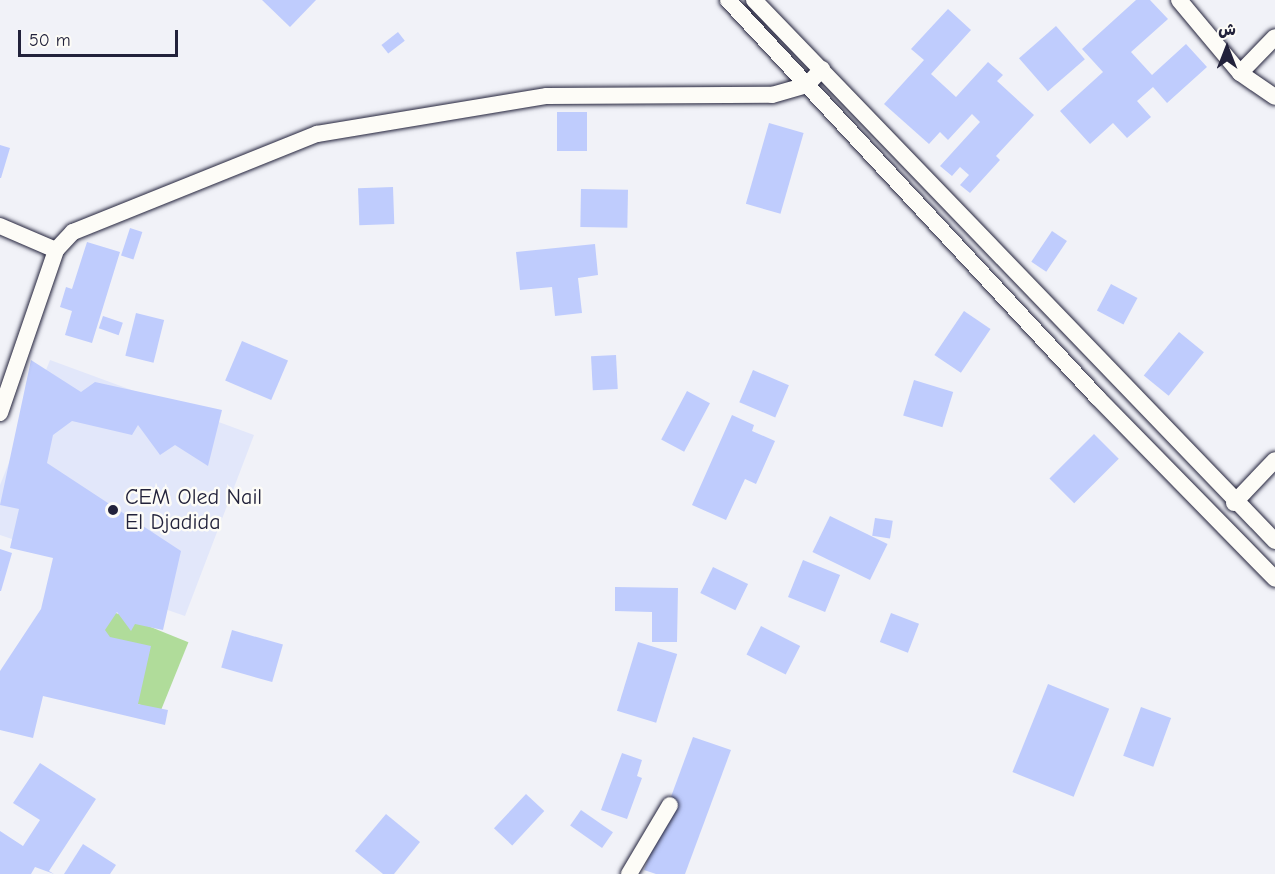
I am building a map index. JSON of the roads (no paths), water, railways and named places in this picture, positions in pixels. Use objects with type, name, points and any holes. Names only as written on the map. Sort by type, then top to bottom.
[{"type":"street","points":[[728,0],[1098,398],[1275,579]]},
{"type":"street","points":[[754,0],[1234,503],[1275,542]]},
{"type":"street","points":[[1179,0],[1239,73],[1275,97]]},
{"type":"street","points":[[1239,73],[1275,37]]},
{"type":"street","points":[[0,413],[56,249],[73,232],[317,134],[547,96],[772,95],[807,85],[822,69]]},
{"type":"street","points":[[0,226],[56,249]]},
{"type":"street","points":[[1234,503],[1275,460]]},
{"type":"street","points":[[629,874],[670,805]]},
{"type":"place","name":"CEM Oled Nail El Djadida","points":[[113,510]]}]
